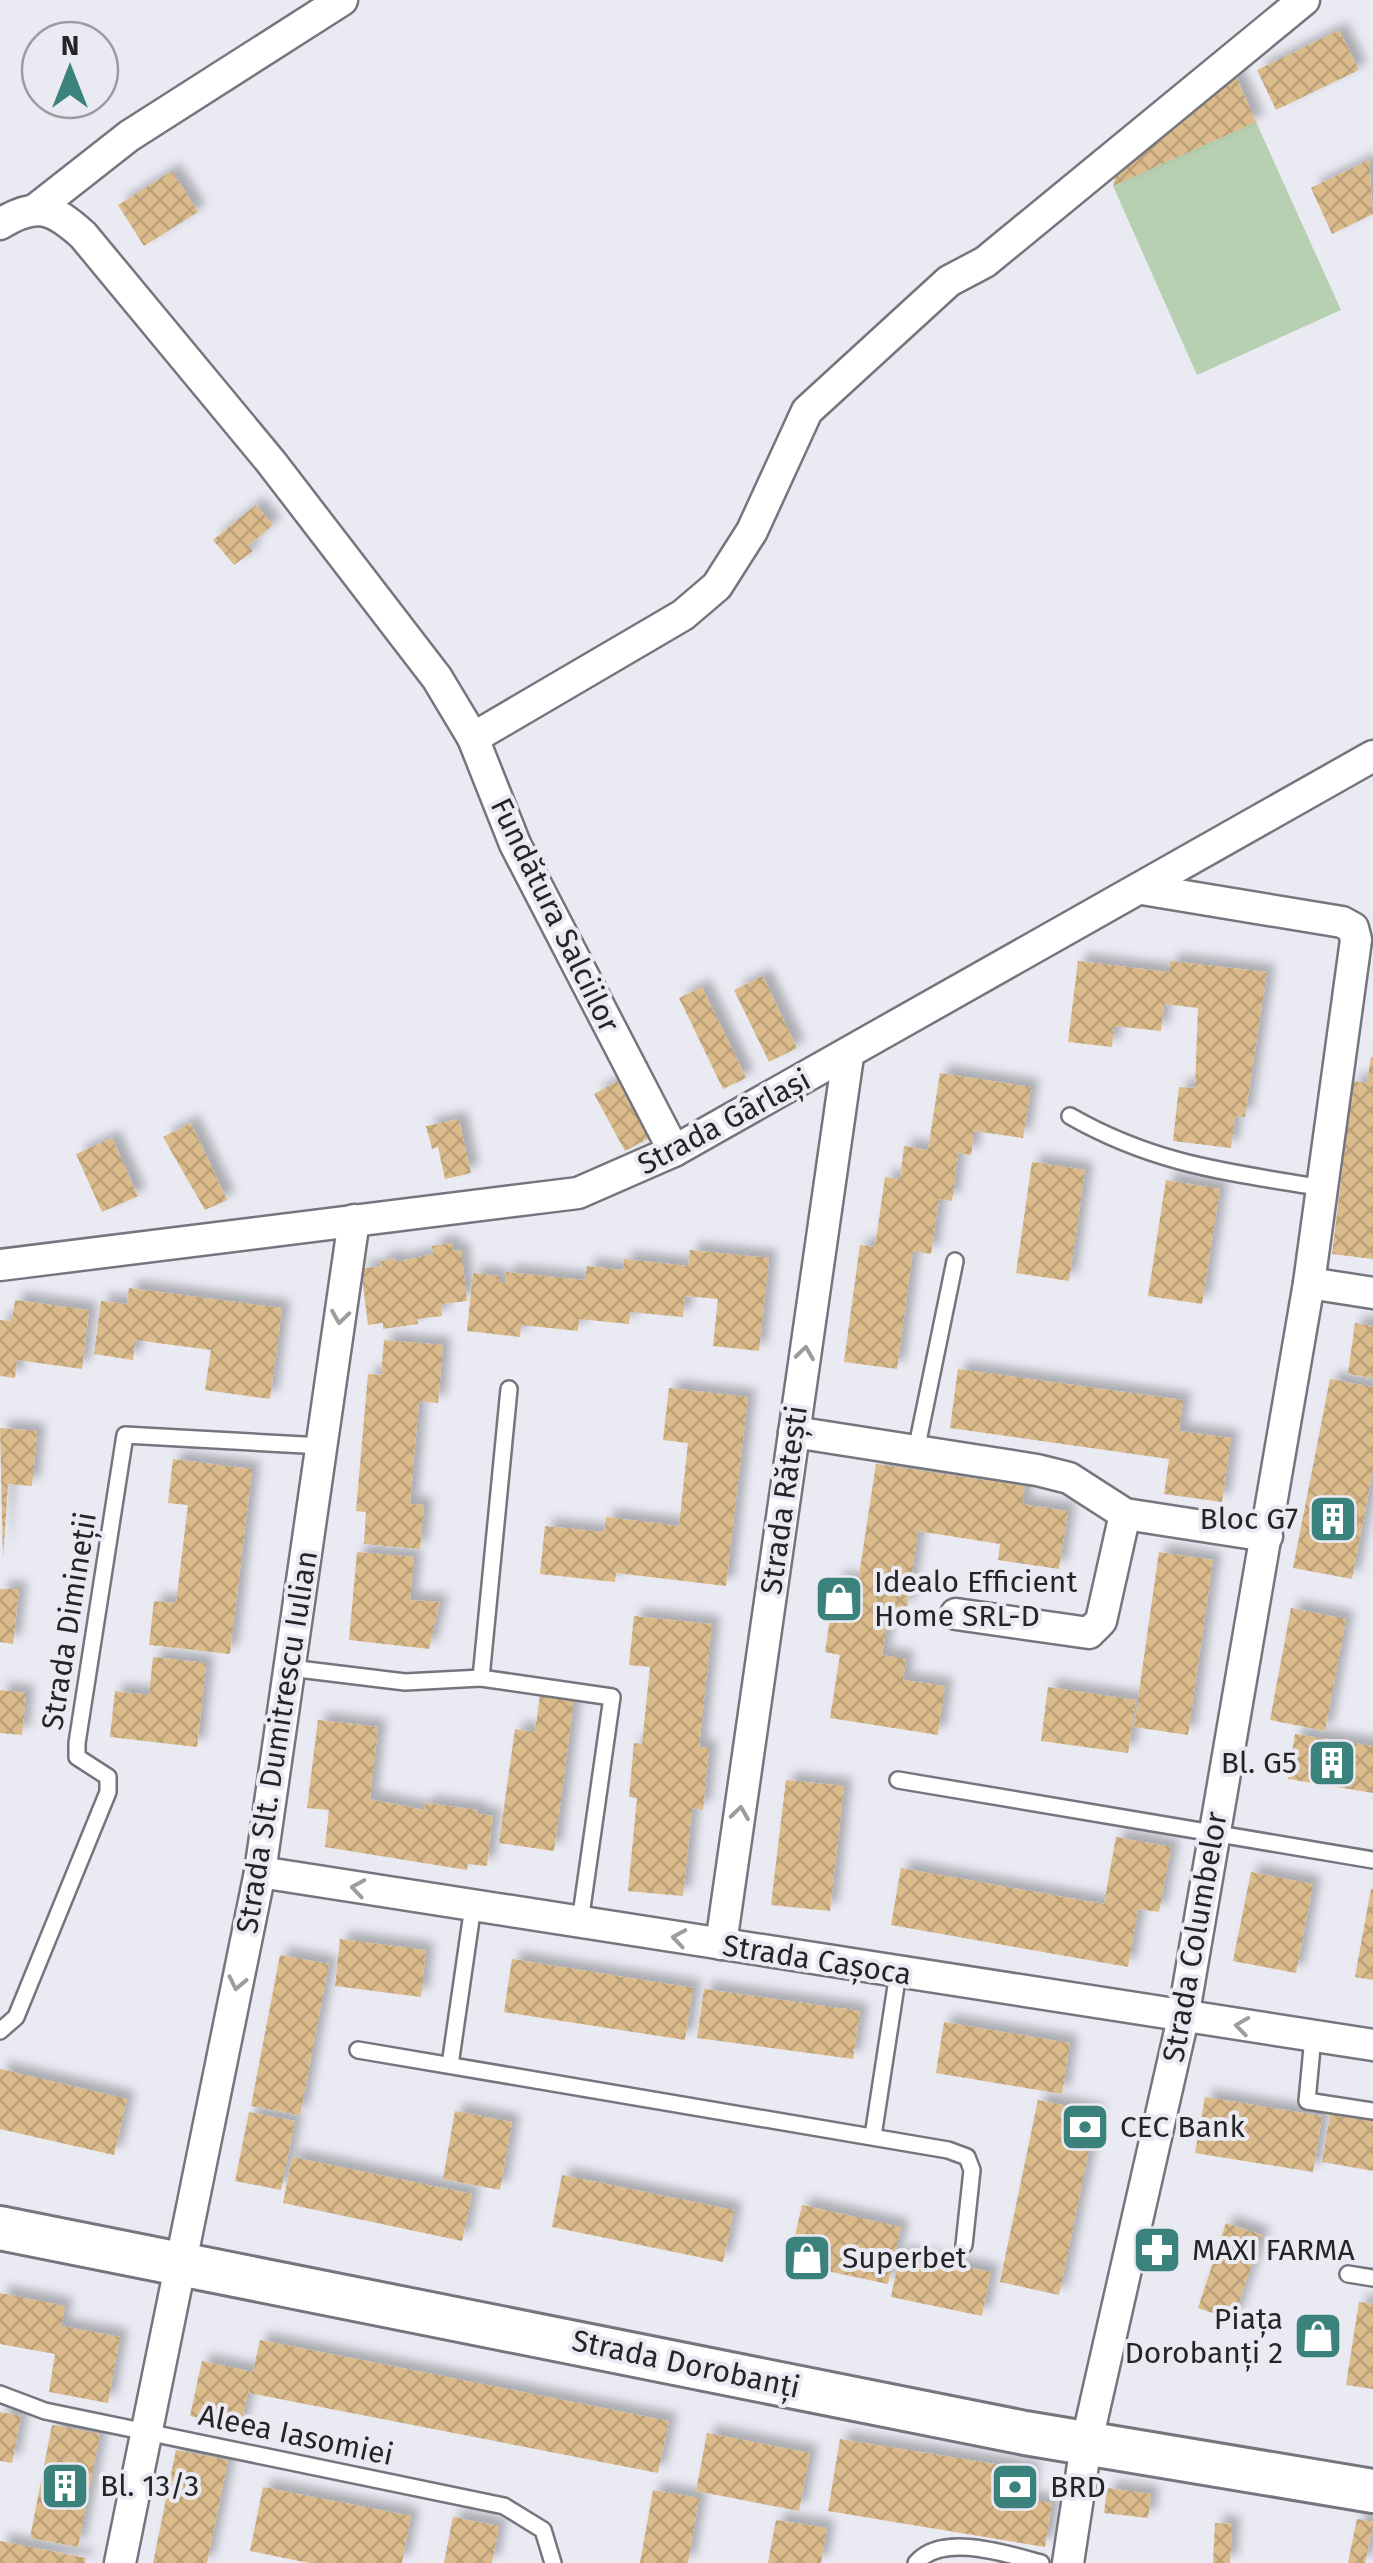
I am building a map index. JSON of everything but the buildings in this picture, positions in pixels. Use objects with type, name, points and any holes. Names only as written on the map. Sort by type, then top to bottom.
[{"type":"main road","name":"Strada Dorobanți","points":[[0,2228],[1086,2445],[1373,2492]]},
{"type":"street","points":[[0,224],[36,209],[129,136],[342,0]]},
{"type":"street","points":[[474,738],[683,615],[717,586],[752,530],[807,411],[949,281],[985,262],[1304,0]]},
{"type":"street","name":"Fundătura Salciilor","points":[[36,209],[58,213],[83,235],[271,462],[438,678],[474,738],[514,844],[674,1151]]},
{"type":"street","name":"Strada Gârlași","points":[[0,1265],[578,1193],[674,1151],[848,1056],[1373,756]]},
{"type":"street","name":"Strada Columbelor","points":[[1068,2563],[1086,2445],[1183,2018],[1309,1283],[1356,940],[1363,931],[1342,922],[1142,888]]},
{"type":"street","name":"Strada Rătești","points":[[721,1944],[848,1056]]},
{"type":"street","name":"Strada Slt. Dumitrescu Iulian","points":[[120,2563],[260,1872],[354,1220]]},
{"type":"street","points":[[1309,1283],[1373,1293]]},
{"type":"street","points":[[794,1432],[1069,1478],[1125,1514],[1266,1536]]},
{"type":"street","points":[[956,1614],[1090,1633],[1102,1621],[1125,1514]]},
{"type":"street","name":"Strada Cașoca","points":[[260,1872],[1373,2045]]},
{"type":"lane","points":[[1070,1116],[1120,1144],[1161,1159],[1323,1188]]},
{"type":"lane","points":[[916,1451],[955,1260]]},
{"type":"lane","points":[[481,1678],[508,1389]]},
{"type":"lane","name":"Strada Dimineții","points":[[0,2031],[16,2016],[108,1792],[108,1777],[78,1757],[77,1744],[126,1435],[322,1446]]},
{"type":"lane","points":[[290,1668],[406,1682],[481,1678],[612,1697],[580,1922]]},
{"type":"lane","points":[[898,1780],[1373,1860]]},
{"type":"lane","points":[[450,2065],[473,1906]]},
{"type":"lane","points":[[873,2136],[898,1973]]},
{"type":"lane","points":[[1313,2037],[1307,2102],[1373,2110]]},
{"type":"lane","points":[[358,2050],[873,2136],[967,2157],[972,2170],[964,2245]]},
{"type":"lane","points":[[1348,2274],[1373,2278]]},
{"type":"lane","name":"Aleea Iasomiei","points":[[0,2394],[45,2411],[504,2506],[543,2530],[553,2563]]},
{"type":"lane","points":[[916,2563],[940,2548],[977,2550],[1041,2563]]},
{"type":"green space","points":[[1256,122],[1341,310],[1197,375],[1113,186]]},
{"type":"place","name":"Bloc G7","points":[[1333,1519]]},
{"type":"place","name":"Idealo Efficient Home SRL-D","points":[[839,1599]]},
{"type":"place","name":"Bl. G5","points":[[1332,1763]]},
{"type":"place","name":"CEC Bank","points":[[1085,2127]]},
{"type":"place","name":"MAXI FARMA","points":[[1157,2250]]},
{"type":"place","name":"Superbet","points":[[807,2258]]},
{"type":"place","name":"Piața Dorobanți 2","points":[[1318,2336]]},
{"type":"place","name":"Bl. 13/3","points":[[65,2486]]},
{"type":"place","name":"BRD","points":[[1015,2487]]}]
